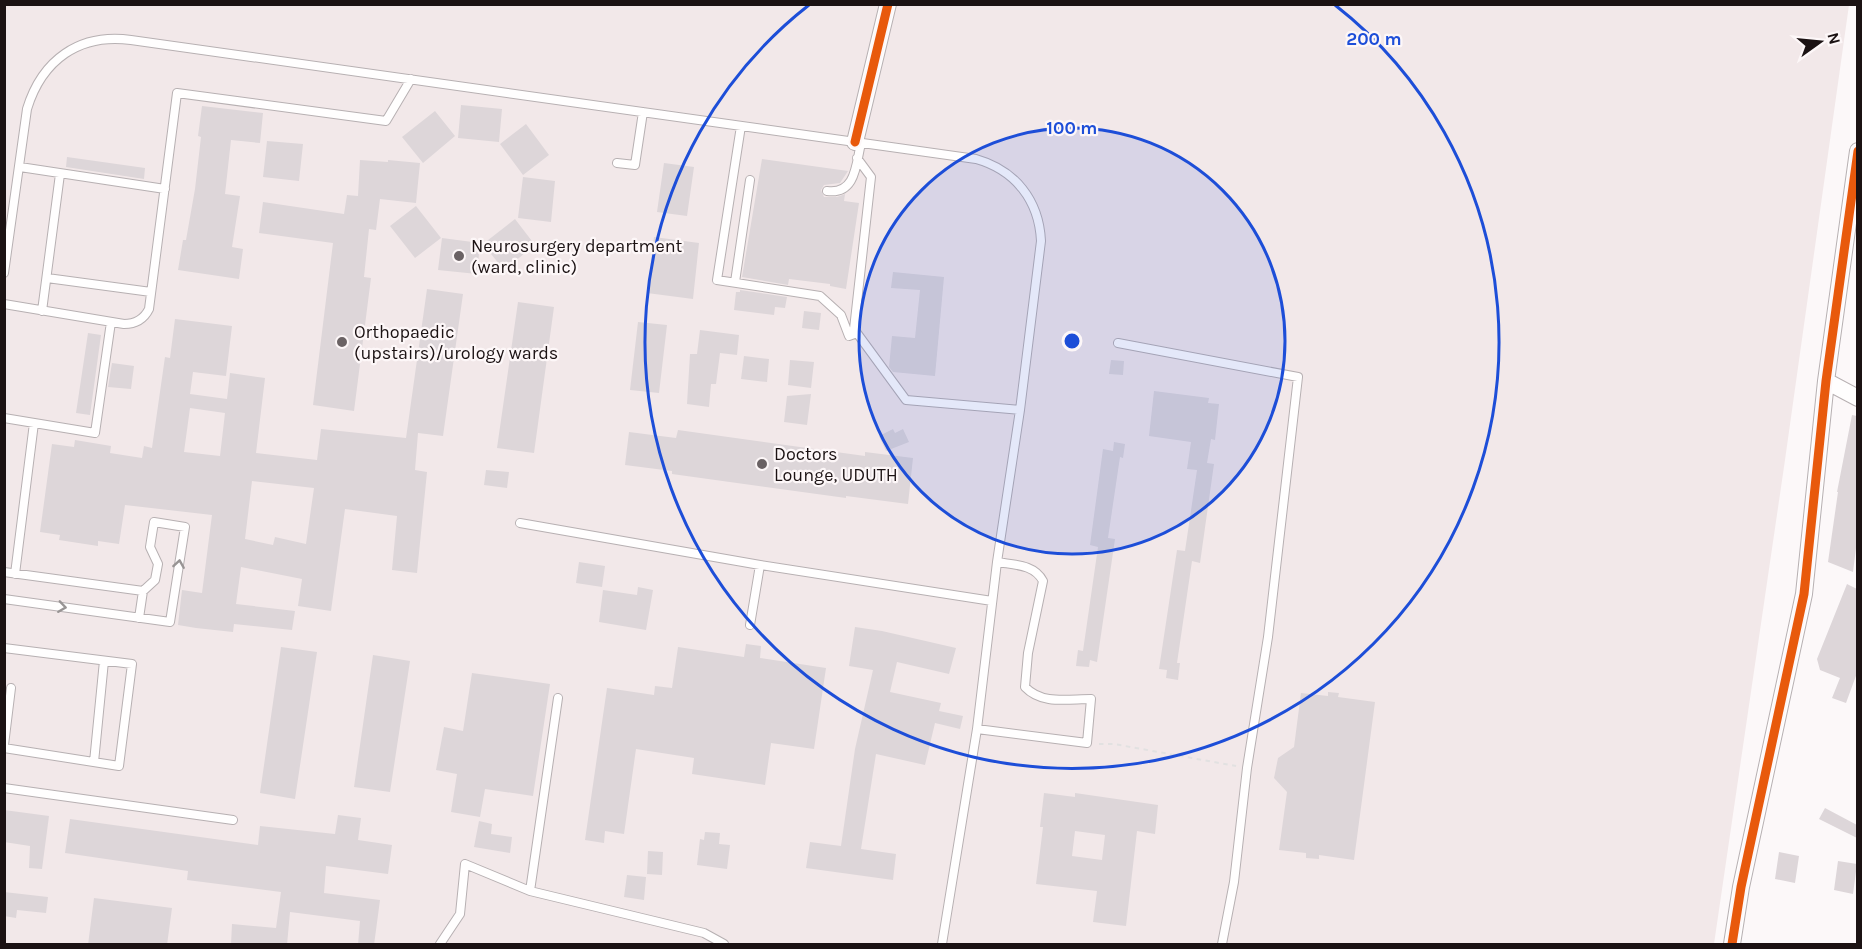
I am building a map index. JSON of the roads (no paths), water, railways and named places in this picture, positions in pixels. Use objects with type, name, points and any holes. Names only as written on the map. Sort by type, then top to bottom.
[{"type":"street","points":[[858,148],[888,4]]},
{"type":"street","points":[[1732,945],[1741,887],[1804,594],[1826,381],[1857,151]]},
{"type":"street","points":[[1826,381],[1857,398]]},
{"type":"lane","points":[[4,273],[27,110],[36,86],[60,57],[76,47],[94,41],[118,38],[741,126],[858,148],[987,162],[1007,173],[1016,180],[1030,198],[1038,219],[1041,241],[1020,410],[997,562],[977,729],[942,945]]},
{"type":"lane","points":[[4,304],[111,322],[129,324],[140,320],[149,309],[152,292],[177,93],[386,121],[411,79]]},
{"type":"lane","points":[[617,163],[635,165],[643,112]]},
{"type":"lane","points":[[741,126],[717,280],[820,296],[841,315],[849,336],[857,333]]},
{"type":"lane","points":[[827,191],[841,190],[850,183],[858,148]]},
{"type":"lane","points":[[858,148],[871,177],[854,329],[906,400],[1020,410]]},
{"type":"lane","points":[[20,167],[165,189]]},
{"type":"lane","points":[[42,310],[60,174]]},
{"type":"lane","points":[[735,282],[750,180]]},
{"type":"lane","points":[[47,278],[152,292]]},
{"type":"lane","points":[[4,418],[95,433],[111,322]]},
{"type":"lane","points":[[1118,343],[1298,377],[1268,637],[1247,768],[1234,882],[1222,945]]},
{"type":"lane","points":[[15,574],[34,423]]},
{"type":"lane","points":[[4,599],[139,618],[170,622],[185,527],[154,522],[150,547],[158,564],[155,580],[143,591],[139,618]]},
{"type":"lane","points":[[520,523],[760,565],[992,601]]},
{"type":"lane","points":[[977,729],[1087,743],[1091,699],[1044,699],[1025,687],[1028,653],[1043,581],[1040,575],[1030,568],[997,562]]},
{"type":"lane","points":[[750,625],[760,565]]},
{"type":"lane","points":[[4,572],[143,591]]},
{"type":"lane","points":[[4,648],[132,664],[119,766],[4,746],[10,688]]},
{"type":"lane","points":[[94,762],[104,661]]},
{"type":"lane","points":[[530,891],[558,698]]},
{"type":"lane","points":[[4,788],[233,820]]},
{"type":"lane","points":[[440,945],[460,914],[465,864],[530,891],[704,933],[724,945]]},
{"type":"place","name":"Neurosurgery department (ward, clinic)","points":[[459,256]]},
{"type":"place","name":"Orthopaedic (upstairs)/urology wards","points":[[342,342]]},
{"type":"place","name":"Doctors Lounge, UDUTH","points":[[762,464]]}]
